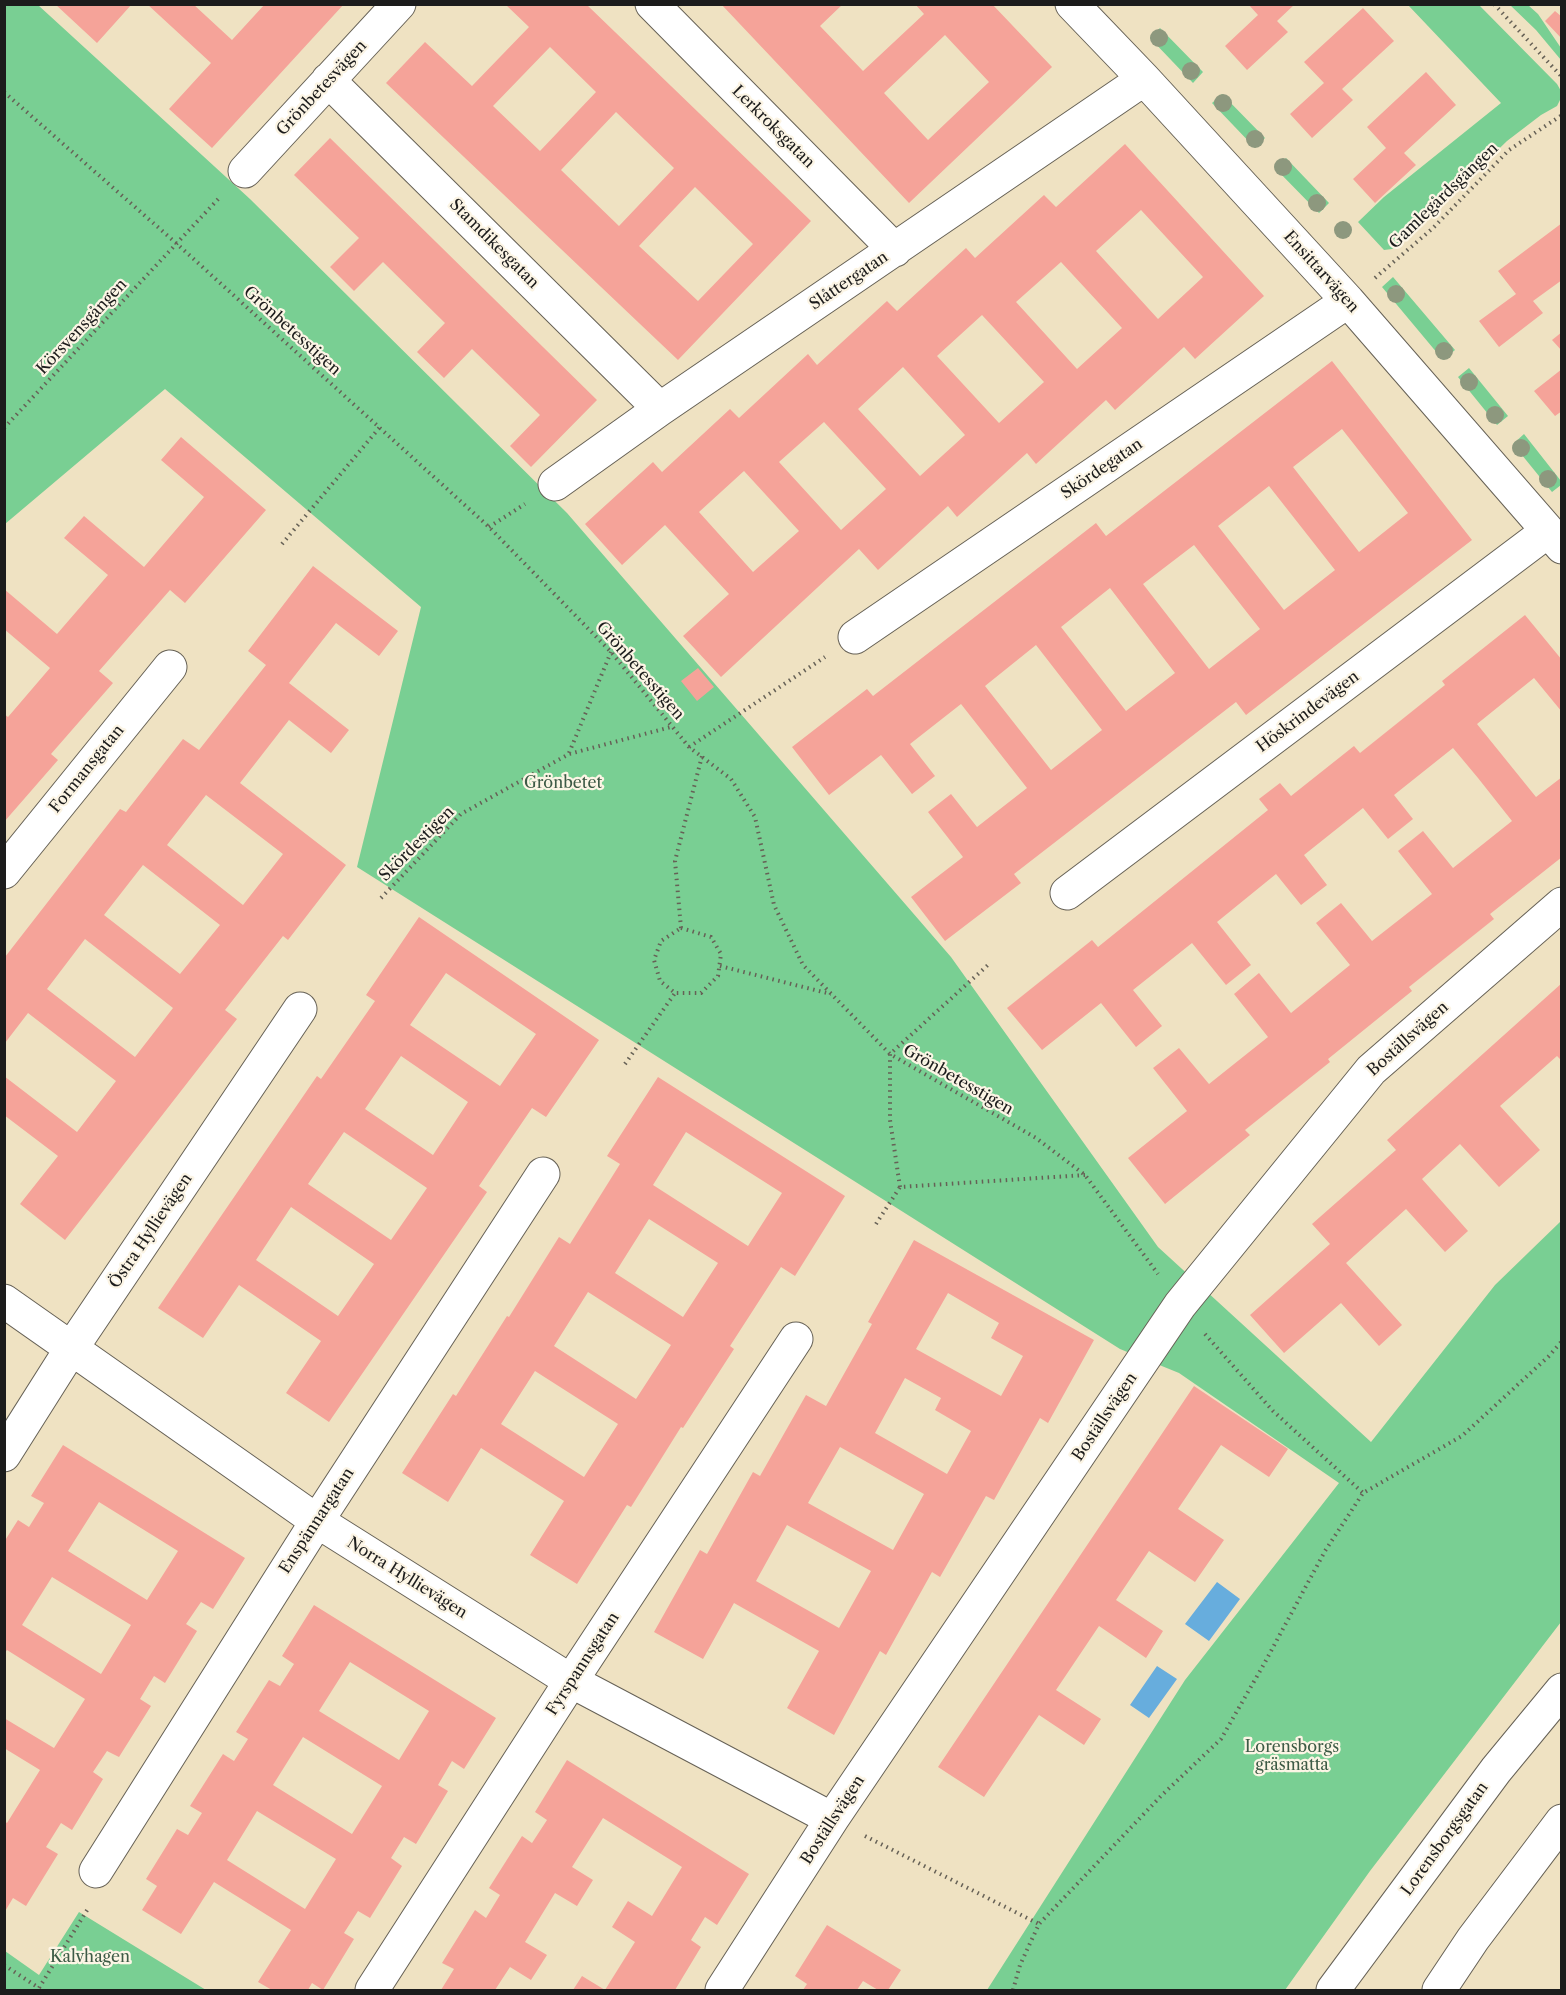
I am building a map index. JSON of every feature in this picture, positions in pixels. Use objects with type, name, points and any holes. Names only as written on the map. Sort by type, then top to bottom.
[{"type":"street","name":"Grönbetesvägen","points":[[245,171],[399,4]]},
{"type":"street","name":"Lerkroksgatan","points":[[652,4],[895,250]]},
{"type":"street","name":"Ensittarvägen","points":[[1072,4],[1144,79],[1348,302],[1555,539]]},
{"type":"street","name":"Slåttergatan","points":[[555,484],[660,409],[1144,79]]},
{"type":"street","name":"Stamdikesgatan","points":[[328,80],[660,409]]},
{"type":"street","name":"Skördegatan","points":[[855,637],[1348,302]]},
{"type":"street","name":"Höskrindevägen","points":[[1067,893],[1555,539]]},
{"type":"street","name":"Formansgatan","points":[[4,872],[170,667]]},
{"type":"street","name":"Boställsvägen","points":[[722,1990],[832,1819],[1180,1305],[1371,1070],[1562,904]]},
{"type":"street","name":"Östra Hyllievägen","points":[[4,1455],[71,1349],[300,1009]]},
{"type":"street","name":"Enspännargatan","points":[[96,1871],[316,1521],[543,1174]]},
{"type":"street","name":"Norra Hyllievägen","points":[[4,1301],[316,1521],[571,1682],[832,1819]]},
{"type":"street","name":"Fyrspannsgatan","points":[[372,1990],[796,1339]]},
{"type":"street","name":"Lorensborgsgatan","points":[[1333,1990],[1496,1770],[1562,1690]]},
{"type":"street","points":[[1438,1990],[1473,1939],[1562,1821]]},
{"type":"path","points":[[1494,4],[1562,77]]},
{"type":"path","name":"Grönbetesstigen","points":[[4,92],[176,243],[489,527],[611,652],[689,747],[731,779],[755,817],[774,905],[803,965],[890,1054],[1036,1138],[1085,1175],[1180,1305],[1273,1411],[1363,1492]]},
{"type":"path","name":"Gamlegårdsgången","points":[[1348,302],[1433,228],[1509,150],[1562,115]]},
{"type":"path","name":"Körsvensgången","points":[[4,428],[245,171]]},
{"type":"path","points":[[4,418],[10,423]]},
{"type":"path","points":[[282,544],[380,427]]},
{"type":"path","points":[[689,747],[855,637]]},
{"type":"path","points":[[569,754],[611,652]]},
{"type":"path","name":"Skördestigen","points":[[381,898],[461,814],[569,754],[671,727]]},
{"type":"path","points":[[681,928],[675,861],[702,756]]},
{"type":"path","points":[[681,928],[711,937],[721,954],[720,966],[718,976],[701,993],[675,993],[660,981],[654,960],[661,940],[681,928]]},
{"type":"path","points":[[876,1224],[900,1187],[890,1120],[890,1054],[989,964]]},
{"type":"path","points":[[720,966],[831,994]]},
{"type":"path","points":[[626,1064],[675,993]]},
{"type":"path","points":[[900,1187],[1085,1175]]},
{"type":"path","points":[[1013,1990],[1020,1965],[1038,1924],[1161,1796],[1221,1739],[1325,1551],[1363,1492],[1462,1436],[1549,1356],[1562,1341]]},
{"type":"path","points":[[832,1819],[1038,1924]]},
{"type":"path","points":[[4,1965],[41,1989],[90,1906],[96,1871]]},
{"type":"green space","name":"Grönbetet","points":[[5,5],[38,5],[250,199],[567,513],[951,957],[1158,1247],[1371,1442],[1495,1285],[1561,1221],[1561,1622],[1370,1871],[1285,1990],[987,1990],[1185,1680],[1339,1483],[1179,1373],[1120,1349],[357,867],[421,607],[165,389],[5,524]]},
{"type":"green space","points":[[1408,5],[1479,5],[1557,84],[1561,91],[1561,98],[1557,106],[1541,115],[1507,141],[1404,241],[1392,249],[1384,250],[1358,222],[1384,197],[1501,103]]},
{"type":"green space","points":[[1510,5],[1528,5],[1538,14],[1561,48],[1561,60],[1536,30]]},
{"type":"green space","points":[[1160,28],[1203,72],[1193,83],[1150,38]]},
{"type":"green space","points":[[1222,94],[1265,138],[1255,148],[1212,103]]},
{"type":"green space","points":[[1286,158],[1329,203],[1319,213],[1275,168]]},
{"type":"green space","points":[[1393,277],[1455,350],[1443,360],[1382,287]]},
{"type":"green space","points":[[1469,368],[1508,416],[1497,425],[1458,377]]},
{"type":"green space","points":[[1524,434],[1561,481],[1561,485],[1552,492],[1513,444]]},
{"type":"green space","name":"Kalvhagen","points":[[79,1912],[206,1990],[5,1990],[5,1951],[39,1975]]},
{"type":"water","points":[[1217,1582],[1240,1599],[1209,1641],[1185,1624]]},
{"type":"water","points":[[1157,1666],[1177,1679],[1149,1718],[1130,1705]]},
{"type":"building","points":[[55,4],[132,4],[97,43]]},
{"type":"building","points":[[147,4],[193,4],[232,40],[265,4],[344,4],[212,148],[169,109],[211,63]]},
{"type":"building","points":[[721,4],[843,4],[820,26],[863,71],[924,14],[915,4],[992,4],[1052,67],[909,203]],"holes":[[[945,35],[989,82],[928,140],[884,93]]]},
{"type":"building","points":[[1248,4],[1295,4],[1277,21],[1288,32],[1247,70],[1225,46],[1258,15]]},
{"type":"building","points":[[506,5],[587,5],[811,221],[678,360],[386,83],[425,42],[472,86],[529,27]],"holes":[[[550,47],[596,92],[540,151],[493,106]],[[616,112],[674,168],[619,226],[561,170]],[[695,187],[753,244],[698,301],[639,246]]]},
{"type":"building","points":[[1363,8],[1394,41],[1342,89],[1353,100],[1312,138],[1290,114],[1324,83],[1304,62]]},
{"type":"building","points":[[1555,11],[1562,17],[1562,39],[1545,21]]},
{"type":"building","points":[[1426,72],[1456,105],[1404,153],[1416,165],[1375,203],[1353,179],[1386,148],[1367,127]]},
{"type":"building","points":[[330,138],[597,400],[531,467],[510,446],[540,415],[472,349],[444,378],[417,352],[445,323],[383,262],[354,291],[330,267],[359,238],[294,175]]},
{"type":"building","points":[[1125,144],[1264,296],[1195,359],[1184,347],[1115,410],[1106,400],[1036,464],[1027,453],[957,517],[948,506],[878,570],[859,549],[721,677],[683,636],[729,594],[665,525],[622,565],[585,524],[653,462],[662,472],[730,409],[739,418],[808,354],[817,365],[887,301],[897,311],[966,248],[975,258],[1044,195],[1056,207]],"holes":[[[1141,210],[1203,277],[1158,319],[1096,251]],[[1061,262],[1122,328],[1077,369],[1016,302]],[[982,315],[1044,382],[999,423],[937,356]],[[903,367],[965,435],[920,476],[858,409]],[[824,422],[886,489],[841,530],[779,462]],[[744,471],[799,531],[753,572],[699,512]]]},
{"type":"building","points":[[1562,223],[1562,280],[1533,301],[1543,313],[1499,347],[1479,321],[1516,294],[1498,271]]},
{"type":"building","points":[[1562,332],[1562,351],[1552,340]]},
{"type":"building","points":[[1332,361],[1472,540],[1246,715],[1236,702],[1014,874],[1021,883],[945,941],[911,897],[963,857],[928,812],[951,794],[977,827],[1027,788],[961,704],[910,744],[935,776],[912,794],[881,755],[829,795],[792,747],[867,689],[873,696],[1096,523],[1106,536]],"holes":[[[1342,429],[1408,513],[1359,552],[1293,467]],[[1269,486],[1335,570],[1284,610],[1218,526]],[[1194,545],[1260,629],[1209,669],[1143,584]],[[1110,588],[1175,673],[1126,711],[1061,627]],[[1036,645],[1102,730],[1051,770],[985,686]]]},
{"type":"building","points":[[1562,369],[1562,411],[1555,416],[1534,391]]},
{"type":"building","points":[[181,437],[266,510],[185,603],[170,590],[99,671],[113,683],[51,754],[58,760],[4,822],[4,714],[8,717],[50,668],[4,629],[4,589],[57,634],[108,575],[64,538],[84,516],[144,567],[204,497],[161,460]]},
{"type":"building","points":[[313,566],[398,631],[379,656],[336,623],[289,683],[349,730],[331,753],[289,720],[240,783],[346,865],[288,940],[283,936],[225,1010],[237,1019],[65,1240],[20,1204],[58,1156],[4,1115],[4,1076],[77,1132],[116,1081],[28,1013],[5,1043],[5,957],[120,809],[126,812],[183,739],[199,750],[266,665],[248,651]],"holes":[[[206,795],[283,854],[243,905],[167,845]],[[143,865],[220,925],[180,974],[104,915]],[[85,939],[173,1008],[135,1057],[47,989]]]},
{"type":"building","points":[[1525,615],[1562,660],[1562,712],[1534,678],[1477,724],[1536,797],[1562,777],[1562,857],[1490,914],[1494,919],[1409,987],[1412,991],[1328,1059],[1330,1062],[1245,1130],[1250,1135],[1165,1204],[1128,1158],[1187,1111],[1153,1068],[1179,1048],[1209,1084],[1268,1037],[1234,994],[1259,973],[1291,1013],[1350,965],[1316,923],[1341,903],[1372,941],[1432,894],[1398,851],[1423,831],[1453,868],[1512,821],[1478,778],[1453,748],[1394,795],[1413,819],[1388,839],[1363,808],[1304,855],[1327,885],[1301,905],[1276,874],[1217,922],[1251,965],[1226,985],[1192,943],[1133,990],[1162,1026],[1136,1047],[1101,1003],[1042,1050],[1007,1008],[1092,940],[1098,947],[1268,810],[1259,799],[1280,783],[1291,796],[1354,746],[1360,753],[1445,685],[1442,681]]},
{"type":"building","points":[[698,668],[714,687],[697,701],[681,681]]},
{"type":"building","points":[[419,917],[599,1040],[546,1117],[532,1108],[479,1186],[487,1192],[329,1422],[286,1393],[321,1341],[239,1285],[203,1338],[158,1308],[317,1076],[321,1079],[375,1001],[366,995]],"holes":[[[446,973],[536,1034],[500,1086],[410,1025]],[[401,1056],[468,1102],[433,1155],[365,1109]],[[344,1132],[427,1188],[391,1240],[308,1184]],[[291,1207],[374,1264],[338,1316],[256,1260]]]},
{"type":"building","points":[[1562,983],[1562,1061],[1557,1056],[1500,1106],[1540,1150],[1499,1187],[1460,1144],[1422,1179],[1468,1231],[1445,1252],[1406,1209],[1346,1263],[1402,1325],[1379,1346],[1341,1303],[1284,1353],[1250,1315],[1330,1244],[1312,1224],[1396,1150],[1387,1140]]},
{"type":"building","points":[[658,1077],[845,1196],[795,1276],[781,1267],[730,1346],[734,1349],[683,1428],[681,1427],[631,1507],[627,1505],[577,1584],[530,1555],[564,1501],[481,1448],[448,1502],[402,1473],[453,1394],[456,1396],[507,1316],[509,1317],[559,1237],[570,1244],[620,1164],[607,1156]],"holes":[[[686,1132],[782,1193],[748,1246],[653,1185]],[[649,1219],[718,1263],[683,1317],[615,1273]],[[588,1292],[671,1345],[636,1399],[554,1346]],[[535,1371],[618,1424],[584,1477],[501,1424]]]},
{"type":"building","points":[[914,1240],[1094,1340],[1048,1423],[1040,1418],[994,1500],[986,1496],[940,1577],[932,1572],[886,1655],[880,1651],[834,1735],[787,1708],[819,1651],[734,1603],[703,1659],[654,1632],[700,1550],[707,1554],[753,1472],[760,1476],[806,1395],[826,1406],[872,1324],[868,1322]],"holes":[[[948,1293],[999,1323],[991,1338],[1023,1356],[1001,1396],[916,1349]],[[905,1378],[941,1398],[935,1410],[971,1431],[947,1474],[875,1433]],[[840,1447],[924,1494],[893,1550],[808,1503]],[[787,1525],[871,1571],[839,1628],[756,1581]]]},
{"type":"building","points":[[1194,1386],[1288,1449],[1269,1477],[1221,1445],[1178,1509],[1224,1540],[1195,1582],[1149,1551],[1116,1600],[1163,1631],[1146,1658],[1099,1626],[1056,1690],[1101,1719],[1084,1745],[1039,1715],[984,1797],[938,1767]]},
{"type":"building","points":[[63,1445],[245,1558],[213,1609],[201,1602],[186,1624],[197,1631],[165,1683],[154,1676],[140,1699],[151,1706],[119,1757],[107,1751],[93,1772],[103,1779],[72,1830],[61,1823],[46,1847],[58,1854],[26,1906],[13,1898],[4,1913],[4,1821],[7,1823],[40,1770],[4,1748],[4,1718],[54,1748],[85,1699],[7,1650],[4,1654],[4,1542],[18,1520],[29,1527],[44,1503],[31,1496]],"holes":[[[99,1502],[178,1551],[147,1600],[68,1551]],[[52,1577],[131,1625],[101,1674],[22,1625]]]},
{"type":"building","points":[[314,1605],[496,1718],[464,1769],[452,1761],[438,1785],[448,1791],[416,1844],[404,1837],[391,1858],[402,1866],[370,1918],[358,1911],[344,1933],[354,1939],[323,1990],[312,1983],[308,1990],[272,1990],[258,1982],[291,1930],[214,1882],[181,1934],[142,1910],[157,1886],[146,1879],[177,1829],[188,1835],[202,1813],[190,1806],[223,1754],[234,1761],[248,1739],[236,1732],[269,1680],[280,1686],[294,1664],[282,1656]],"holes":[[[350,1662],[429,1711],[399,1760],[319,1711]],[[303,1737],[382,1786],[352,1834],[273,1785]],[[257,1811],[336,1859],[305,1909],[227,1860]]]},
{"type":"building","points":[[567,1760],[749,1874],[717,1925],[705,1917],[691,1940],[701,1947],[675,1990],[605,1990],[635,1942],[612,1927],[628,1901],[652,1916],[682,1867],[603,1818],[572,1867],[593,1880],[577,1906],[555,1893],[525,1942],[547,1955],[531,1980],[510,1967],[495,1990],[441,1990],[454,1969],[442,1963],[475,1910],[486,1918],[500,1895],[489,1888],[522,1836],[532,1843],[547,1820],[535,1812]]},
{"type":"building","points":[[827,1925],[901,1970],[888,1990],[878,1990],[863,1981],[857,1990],[803,1990],[807,1984],[795,1976]]},
{"type":"building","points":[[582,1976],[605,1990],[573,1990]]},
{"type":"park label","name":"Lorensborgs gräsmatta","points":[[1292,1756]]}]
